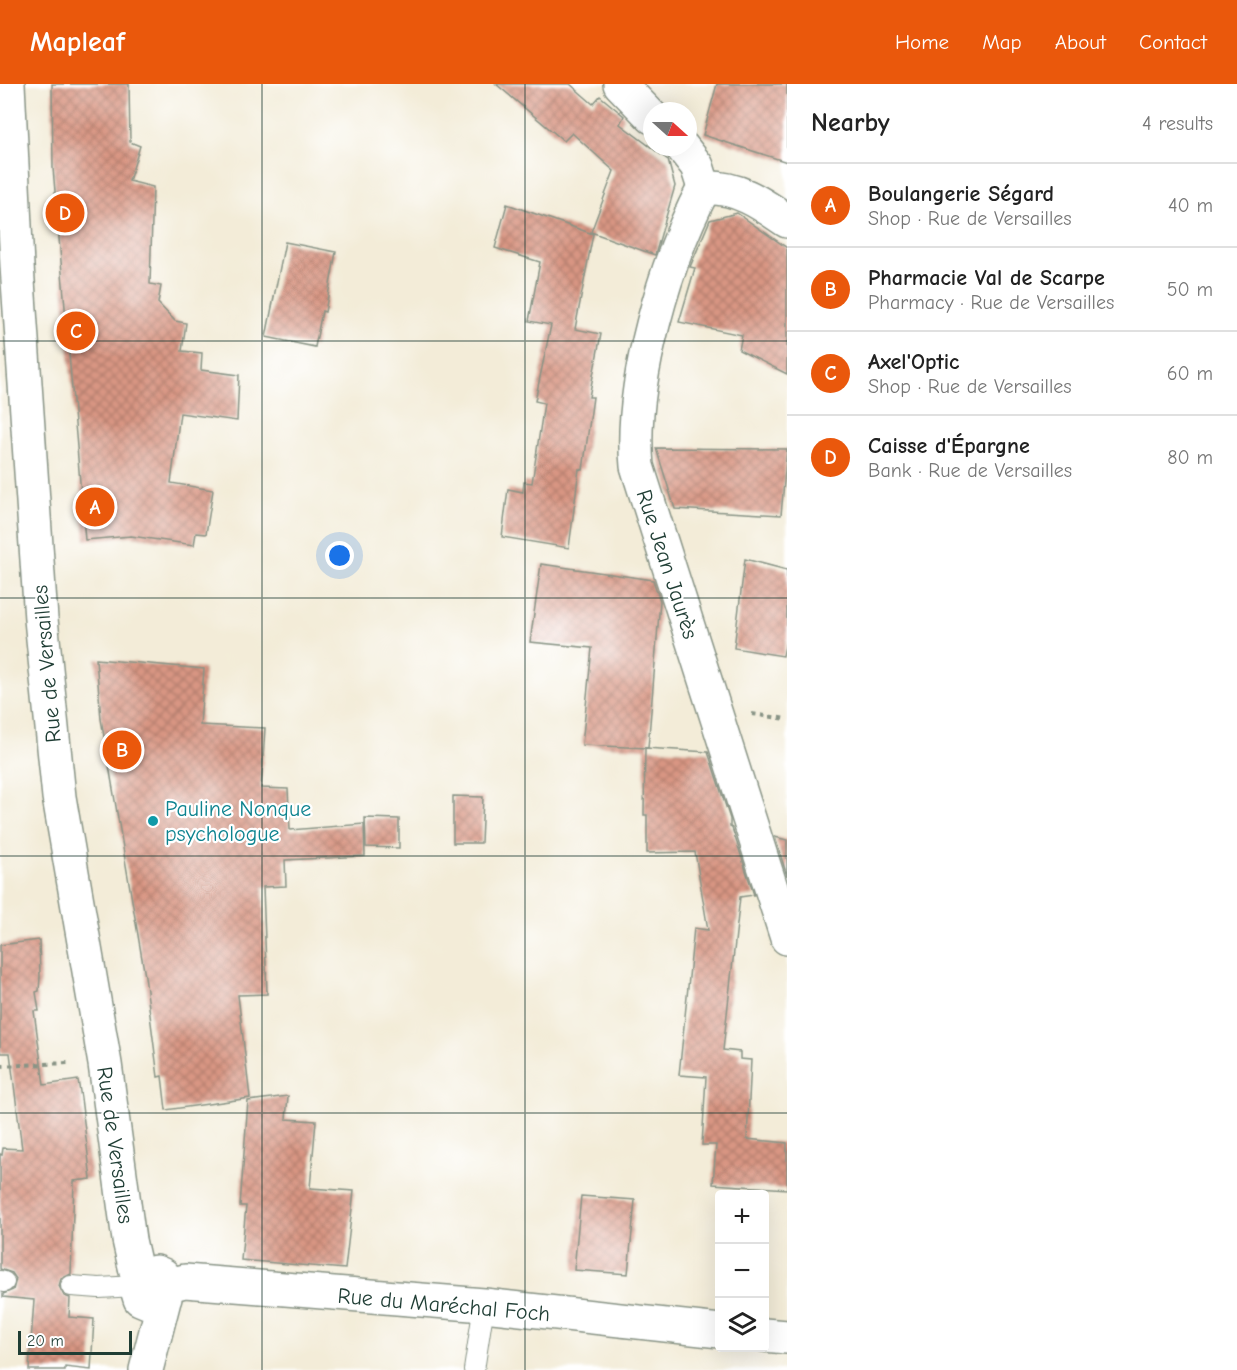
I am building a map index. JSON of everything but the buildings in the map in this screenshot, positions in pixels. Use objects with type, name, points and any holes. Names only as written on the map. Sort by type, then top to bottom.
[{"type":"street","name":"Rue de Versailles","points":[[8,84],[8,256],[57,786],[105,1064],[129,1240],[150,1287],[146,1370]]},
{"type":"street","points":[[620,84],[643,108]]},
{"type":"street","points":[[689,156],[697,166],[704,188],[729,188],[787,221]]},
{"type":"street","name":"Rue Jean Jaurès","points":[[704,188],[682,232],[651,338],[636,427],[637,466],[787,936]]},
{"type":"street","name":"Rue du Maréchal Foch","points":[[150,1287],[185,1281],[484,1305],[715,1330]]},
{"type":"street","points":[[769,1335],[787,1337]]},
{"type":"lane","points":[[71,1286],[150,1287]]},
{"type":"lane","points":[[474,1370],[484,1305]]},
{"type":"path","points":[[0,1066],[105,1064]]},
{"type":"place","name":"Caisse d'Épargne","points":[[65,213]]},
{"type":"place","name":"Axel'Optic","points":[[76,331]]},
{"type":"place","name":"Boulangerie Ségard","points":[[95,507]]},
{"type":"place","name":"Pharmacie Val de Scarpe","points":[[122,750]]},
{"type":"place","name":"Pauline Nonque psychologue","points":[[153,821]]}]
